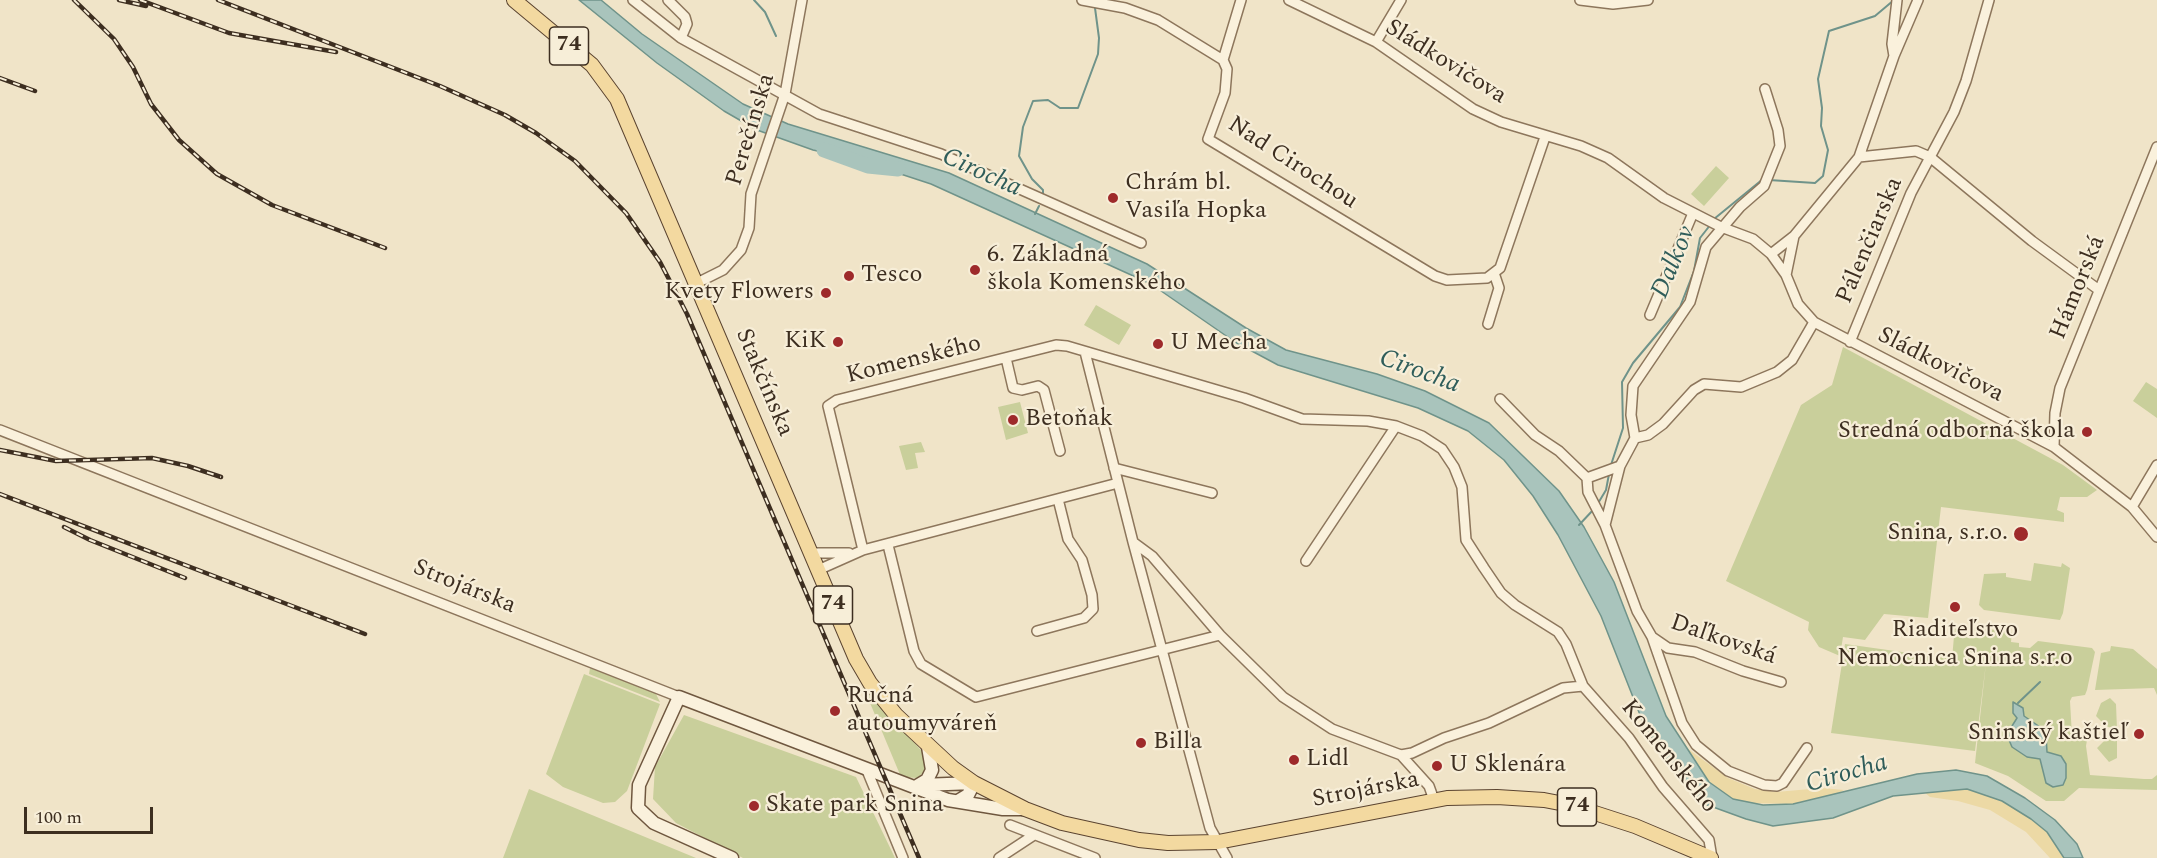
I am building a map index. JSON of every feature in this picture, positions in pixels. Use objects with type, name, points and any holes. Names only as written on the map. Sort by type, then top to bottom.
[{"type":"main road","name":"Stakčínska","points":[[514,0],[592,64],[609,86],[625,114],[848,640],[870,683],[896,715],[928,747],[974,783]]},
{"type":"main road","name":"Strojárska","points":[[679,698],[917,786],[948,800],[1003,809],[1025,809]]},
{"type":"main road","points":[[679,698],[639,785],[638,808],[654,824],[732,858]]},
{"type":"main road","points":[[917,786],[932,770],[928,747]]},
{"type":"main road","name":"Strojárska","points":[[917,786],[974,783],[1025,809],[1062,823],[1130,838],[1168,843],[1218,842],[1434,800],[1497,797],[1561,803],[1635,826],[1712,858]]},
{"type":"main road","points":[[958,801],[968,795],[974,783]]},
{"type":"street","points":[[633,0],[681,38],[784,98],[819,114],[941,154],[1141,243]]},
{"type":"street","points":[[668,0],[686,17],[687,24],[681,38]]},
{"type":"street","name":"Perečínska","points":[[697,283],[723,270],[741,250],[749,228],[751,194],[784,98],[802,0]]},
{"type":"street","points":[[1082,0],[1125,8],[1158,20],[1223,60],[1241,0]]},
{"type":"street","name":"Sládkovičova","points":[[1289,0],[1376,42],[1473,109],[1501,122],[1581,146],[1608,158],[1664,198],[1716,224],[1753,239],[1772,254],[1786,275],[1798,304],[1814,322],[2054,447],[2132,507],[2157,537]]},
{"type":"street","points":[[1376,42],[1401,0]]},
{"type":"street","points":[[1580,0],[1613,4],[1648,0]]},
{"type":"street","name":"Pálenčiarska","points":[[1772,254],[1794,236],[1859,157],[1894,56],[1918,0]]},
{"type":"street","name":"Pálenčiarska","points":[[1850,342],[1895,229],[1930,157],[1940,142],[1966,81],[1989,0]]},
{"type":"street","points":[[1894,56],[1892,44],[1897,4]]},
{"type":"street","name":"Nad Cirochou","points":[[1223,60],[1227,69],[1225,93],[1208,139],[1435,276],[1447,280],[1487,278],[1494,273]]},
{"type":"street","points":[[1605,525],[1618,466],[1635,438],[1631,415],[1632,386],[1690,302],[1706,247],[1716,224],[1764,184],[1779,146],[1778,130],[1765,89]]},
{"type":"street","points":[[1488,324],[1499,288],[1494,273],[1500,268],[1508,249],[1545,136]]},
{"type":"street","name":"Hámorská","points":[[2054,447],[2055,413],[2060,388],[2157,147]]},
{"type":"street","name":"Pálenčiarska","points":[[1859,157],[1916,151],[1930,157]]},
{"type":"street","points":[[1930,157],[2032,241],[2098,290]]},
{"type":"street","points":[[1650,315],[1693,213]]},
{"type":"street","name":"Pálenčiarska","points":[[1786,275],[1794,236]]},
{"type":"street","points":[[1635,438],[1648,435],[1663,424],[1694,390],[1704,384],[1741,387],[1777,372],[1792,360],[1814,322]]},
{"type":"street","name":"Komenského","points":[[859,552],[828,406],[837,400],[1056,345],[1182,380],[1302,418],[1368,421],[1396,426],[1422,436],[1442,449],[1462,487],[1466,540],[1501,593],[1515,605],[1558,632],[1566,644],[1583,686],[1629,738],[1664,787],[1709,840],[1712,858]]},
{"type":"street","points":[[1085,352],[1133,542],[1210,828],[1227,858]]},
{"type":"street","points":[[1088,362],[1097,355]]},
{"type":"street","points":[[1006,358],[1013,388],[1022,390],[1038,386],[1044,390],[1060,451]]},
{"type":"street","points":[[1500,399],[1535,435],[1559,452],[1587,478],[1618,466]]},
{"type":"street","points":[[1306,561],[1396,426]]},
{"type":"street","name":"Strojárska","points":[[0,430],[679,698]]},
{"type":"street","points":[[2132,507],[2157,465]]},
{"type":"street","points":[[1114,468],[1212,493]]},
{"type":"street","name":"Daľkovská","points":[[1587,478],[1588,492],[1605,525],[1637,611],[1652,637],[1657,657],[1682,723],[1696,745],[1728,771],[1764,785],[1778,786],[1783,783],[1807,748]]},
{"type":"street","points":[[818,570],[859,552],[1118,483]]},
{"type":"street","points":[[1037,631],[1084,618],[1092,609],[1092,595],[1082,560],[1068,539],[1058,499]]},
{"type":"street","points":[[1133,542],[1152,556],[1220,635],[1283,697],[1332,729],[1401,755],[1429,786],[1434,800]]},
{"type":"street","points":[[888,545],[914,651],[921,664],[976,697],[1220,635]]},
{"type":"street","points":[[811,553],[859,552]]},
{"type":"street","name":"Daľkovská","points":[[1652,637],[1668,648],[1695,652],[1743,671],[1781,682]]},
{"type":"street","points":[[1657,657],[1668,648]]},
{"type":"street","points":[[1401,755],[1412,753],[1444,738],[1489,723],[1563,688],[1583,686]]},
{"type":"street","points":[[866,768],[903,858]]},
{"type":"street","points":[[1010,825],[1095,858]]},
{"type":"street","points":[[999,858],[1034,835]]},
{"type":"green space","points":[[1716,166],[1729,178],[1704,206],[1691,194]]},
{"type":"green space","points":[[1096,305],[1131,325],[1119,345],[1084,325]]},
{"type":"green space","points":[[1843,347],[2063,465],[2097,490],[2087,497],[2060,497],[2057,510],[2064,513],[2064,522],[1941,507],[1928,618],[1884,614],[1865,640],[1843,637],[1840,656],[1819,647],[1808,630],[1809,622],[1726,581],[1801,405],[1832,385]]},
{"type":"green space","points":[[2146,382],[2157,389],[2157,418],[2133,401]]},
{"type":"green space","name":"Betoňak","points":[[1020,402],[1028,433],[1006,440],[998,407]]},
{"type":"green space","points":[[921,442],[925,452],[915,453],[918,468],[906,470],[899,446]]},
{"type":"green space","points":[[2034,563],[2061,567],[2062,563],[2070,568],[2060,620],[1984,610],[1979,605],[1984,574],[2006,573],[2006,577],[2031,581]]},
{"type":"green space","points":[[1955,625],[2012,632],[2011,642],[2019,643],[2019,647],[2030,648],[2038,641],[2092,648],[2095,652],[2085,695],[2072,697],[2070,701],[2072,736],[2088,734],[2086,746],[2090,775],[2152,779],[2157,775],[2157,790],[2079,788],[2064,801],[2046,801],[2008,776],[1975,763],[1986,663],[1975,751],[1831,733],[1845,644],[1952,659]]},
{"type":"green space","points":[[2111,646],[2133,649],[2157,669],[2157,695],[2154,688],[2095,690],[2101,653],[2110,651]]},
{"type":"green space","points":[[590,668],[655,692],[660,702],[589,674]]},
{"type":"green space","points":[[584,674],[660,704],[627,791],[615,802],[603,803],[563,787],[546,774]]},
{"type":"green space","points":[[860,679],[925,755],[927,768],[918,778],[901,777]]},
{"type":"green space","points":[[2110,698],[2116,704],[2117,730],[2106,726],[2096,716],[2101,703]]},
{"type":"green space","points":[[684,715],[856,777],[895,858],[743,858],[676,823],[653,799],[655,767]]},
{"type":"green space","points":[[2117,736],[2117,758],[2109,762],[2097,748],[2104,741]]},
{"type":"green space","points":[[529,789],[696,858],[503,858]]},
{"type":"sand","points":[[1684,746],[1728,778],[1755,789],[1776,792],[1822,788],[1844,790],[1833,796],[1793,804],[1749,803],[1733,799],[1709,782]]},
{"type":"sand","points":[[1967,789],[2002,801],[2031,819],[2047,832],[2064,858],[2050,858],[2026,832],[1990,810],[1958,801],[1930,797],[1924,792]]},
{"type":"water","points":[[579,0],[601,0],[642,34],[743,104],[788,124],[949,173],[1147,264],[1246,328],[1286,350],[1377,374],[1425,391],[1489,423],[1559,491],[1584,527],[1614,582],[1666,716],[1709,782],[1733,799],[1763,805],[1793,804],[1917,774],[1956,770],[1987,776],[2025,798],[2055,820],[2077,844],[2083,858],[2064,858],[2047,832],[2031,819],[2002,801],[1967,789],[1893,796],[1833,818],[1773,826],[1702,803],[1675,773],[1644,725],[1601,616],[1558,535],[1533,496],[1504,460],[1468,431],[1418,408],[1278,365],[1235,342],[1151,284],[931,184],[861,161],[813,150],[757,130],[724,111],[657,63]]},
{"type":"water","points":[[2013,702],[2023,708],[2024,716],[2040,727],[2046,735],[2047,752],[2061,756],[2066,764],[2066,778],[2063,785],[2053,787],[2046,783],[2040,759],[2027,757],[2012,747],[2009,740],[2012,726],[2017,718],[2013,713]]},
{"type":"waterway","points":[[754,0],[765,12],[776,36]]},
{"type":"waterway","name":"Dalkov","points":[[1769,180],[1815,183],[1823,176],[1828,150],[1821,126],[1822,108],[1818,79],[1829,31],[1875,16],[1894,0]]},
{"type":"waterway","points":[[1043,197],[1043,190],[1032,179],[1019,156],[1023,127],[1033,101],[1048,100],[1060,108],[1078,108],[1098,54],[1099,38],[1095,8]]},
{"type":"waterway","points":[[756,111],[760,97]]},
{"type":"waterway","name":"Cirocha","points":[[824,150],[868,166],[898,169]]},
{"type":"waterway","name":"Dalkov","points":[[1714,219],[1763,179]]},
{"type":"waterway","points":[[1035,214],[1039,206]]},
{"type":"waterway","name":"Dalkov","points":[[1611,465],[1623,428],[1622,382],[1633,363],[1680,307],[1694,271],[1700,238],[1711,224]]},
{"type":"waterway","name":"Dalkov","points":[[1597,505],[1606,490],[1609,474]]},
{"type":"waterway","name":"Dalkov","points":[[1579,525],[1594,509]]},
{"type":"waterway","points":[[2018,703],[2040,682]]},
{"type":"railway","points":[[74,0],[114,39],[133,67],[151,104],[179,140],[217,174],[272,205],[385,248]]},
{"type":"railway","points":[[119,0],[146,6]]},
{"type":"railway","points":[[140,0],[229,33],[336,52]]},
{"type":"railway","points":[[218,0],[440,86],[505,115],[536,133],[575,161],[626,213],[660,262],[687,314],[919,858]]},
{"type":"railway","points":[[0,78],[35,91]]},
{"type":"railway","points":[[0,450],[56,461],[152,458],[188,466],[221,477]]},
{"type":"railway","points":[[0,494],[365,634]]},
{"type":"railway","points":[[64,527],[90,540],[185,578]]},
{"type":"place","name":"Chrám bl. Vasiľa Hopka","points":[[1113,198]]},
{"type":"place","name":"6. Základná škola Komenského","points":[[975,270]]},
{"type":"place","name":"Tesco","points":[[849,276]]},
{"type":"place","name":"Kvety Flowers","points":[[826,293]]},
{"type":"place","name":"KiK","points":[[838,342]]},
{"type":"place","name":"U Mecha","points":[[1158,344]]},
{"type":"place","name":"Betoňak","points":[[1013,420]]},
{"type":"place","name":"Stredná odborná škola","points":[[2087,432]]},
{"type":"place","name":"Snina, s.r.o.","points":[[2021,534]]},
{"type":"place","name":"Riaditeľstvo Nemocnica Snina s.r.o","points":[[1955,607]]},
{"type":"place","name":"Ručná autoumyváreň","points":[[835,711]]},
{"type":"place","name":"Sninský kaštieľ","points":[[2139,734]]},
{"type":"place","name":"Billa","points":[[1141,743]]},
{"type":"place","name":"Lidl","points":[[1294,760]]},
{"type":"place","name":"U Sklenára","points":[[1437,766]]},
{"type":"place","name":"Skate park Snina","points":[[754,806]]}]
